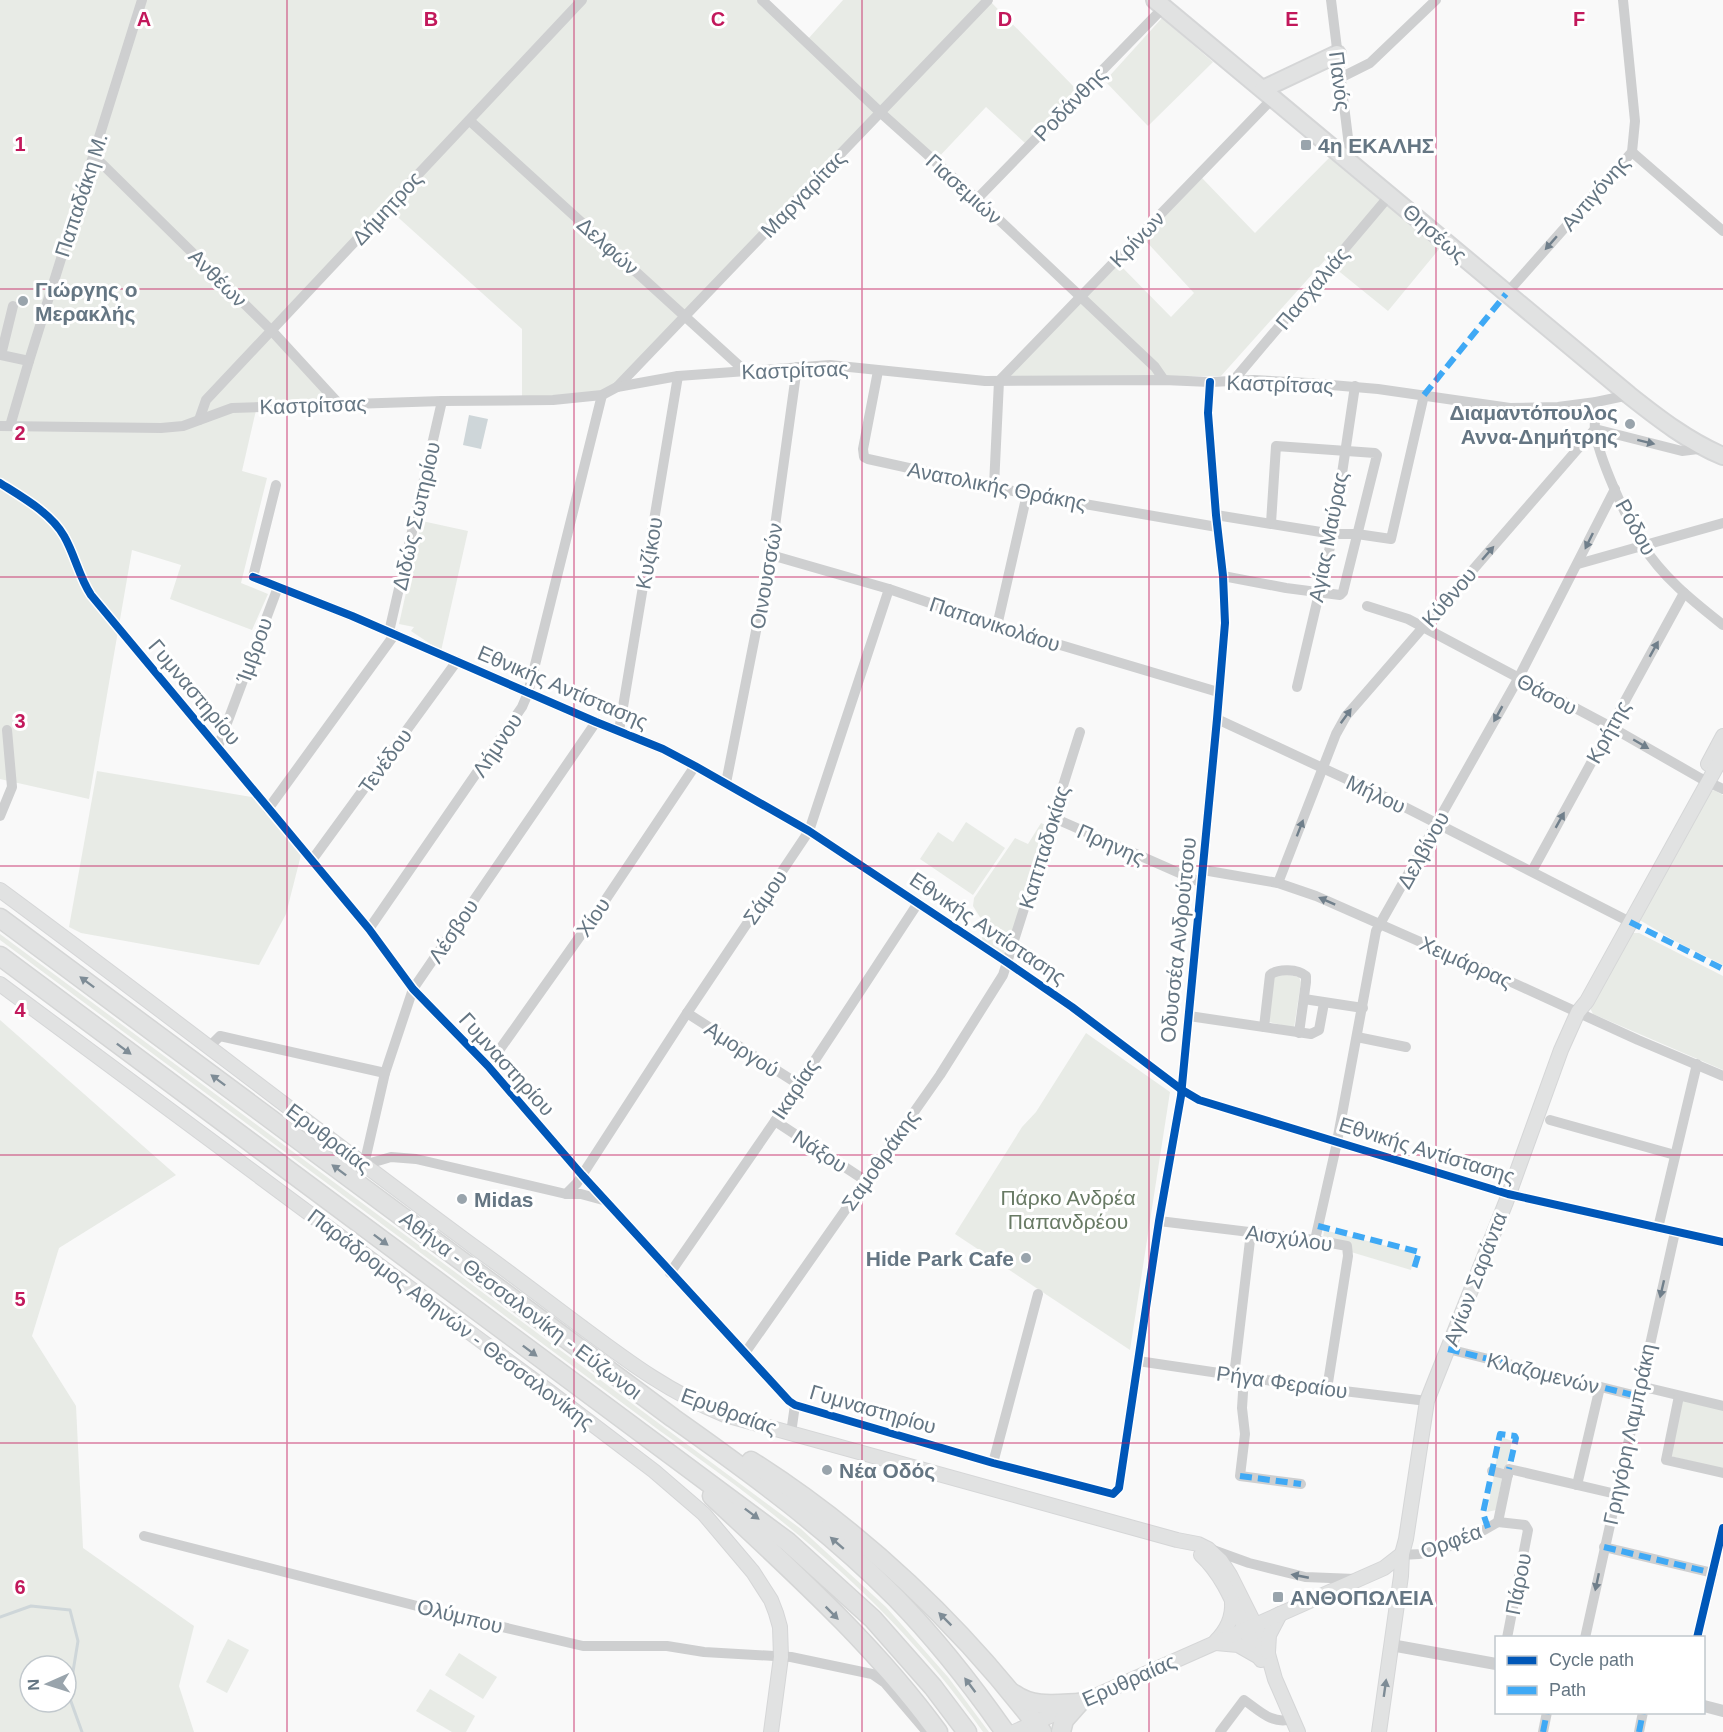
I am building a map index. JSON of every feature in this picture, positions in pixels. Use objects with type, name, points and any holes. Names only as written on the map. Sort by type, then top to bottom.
[{"type":"highway","name":"Αθήνα - Θεσσαλονίκη - Εύζωνοι","points":[[0,918],[808,1519],[896,1598],[958,1669],[1005,1732]]},
{"type":"highway","name":"Αθήνα - Θεσσαλονίκη - Εύζωνοι","points":[[0,956],[750,1512],[835,1583],[873,1619],[903,1651],[967,1732]]},
{"type":"highway","points":[[673,1418],[742,1455],[793,1488],[842,1525],[920,1595],[1021,1700],[1034,1704],[1079,1702]]},
{"type":"highway","points":[[653,1442],[781,1561],[872,1652],[933,1731]]},
{"type":"highway","points":[[1013,1693],[1029,1728]]},
{"type":"highway","points":[[1061,1732],[1064,1720],[1079,1702]]},
{"type":"main road","name":"Θησέως","points":[[1159,4],[1629,395],[1674,428],[1723,456]]},
{"type":"main road","points":[[1268,93],[1337,54]]},
{"type":"main road","name":"Αγίων Σαράντα","points":[[1391,1645],[1402,1554],[1427,1401],[1508,1194],[1561,1050],[1578,1012],[1580,999],[1627,920],[1704,780],[1723,736]]},
{"type":"main road","name":"Αγίων Σαράντα","points":[[1704,780],[1723,755]]},
{"type":"main road","name":"Ερυθραίας","points":[[0,890],[364,1165],[661,1384],[688,1400],[725,1415],[1198,1544],[1208,1549]]},
{"type":"main road","name":"Παράδρομος Αθηνών - Θεσσαλονίκης","points":[[0,984],[550,1392],[684,1496],[722,1534],[764,1588],[776,1613],[780,1627],[782,1657],[771,1732]]},
{"type":"main road","name":"Ερυθραίας","points":[[1177,1540],[1190,1546],[1212,1565],[1250,1627]]},
{"type":"main road","points":[[1208,1549],[1221,1561],[1230,1575],[1250,1627],[1295,1726]]},
{"type":"main road","name":"Ερυθραίας","points":[[1029,1728],[1079,1702],[1358,1580],[1391,1564],[1402,1554]]},
{"type":"main road","points":[[1214,1643],[1221,1636],[1231,1617],[1231,1596]]},
{"type":"main road","points":[[1264,1656],[1269,1635],[1280,1614]]},
{"type":"main road","points":[[1214,1643],[1238,1646],[1264,1656]]},
{"type":"main road","points":[[1379,1732],[1391,1645]]},
{"type":"street","name":"Παπαδάκη Μ.","points":[[5,426],[94,156],[142,0]]},
{"type":"street","name":"Δήμητρος","points":[[199,420],[206,400],[582,0]]},
{"type":"street","name":"Γιασεμιών","points":[[762,0],[881,114],[977,199],[1155,367],[1164,380]]},
{"type":"street","name":"Μαργαρίτας","points":[[617,387],[988,0]]},
{"type":"street","name":"Πανός","points":[[1331,0],[1351,162]]},
{"type":"street","points":[[1340,78],[1370,63],[1436,0]]},
{"type":"street","name":"Αντιγόνης","points":[[1506,294],[1632,152],[1635,121],[1623,0]]},
{"type":"street","name":"Ροδάνθης","points":[[977,199],[1159,4]]},
{"type":"street","name":"Κρίνων","points":[[999,381],[1080,298],[1268,93]]},
{"type":"street","name":"Δελφών","points":[[470,121],[745,371]]},
{"type":"street","points":[[1632,152],[1723,231]]},
{"type":"street","name":"Ανθέων","points":[[94,156],[272,330],[339,404]]},
{"type":"street","name":"Πασχαλιάς","points":[[1233,381],[1390,195]]},
{"type":"street","points":[[13,306],[1,355],[28,361]]},
{"type":"street","name":"Καστρίτσας","points":[[5,426],[161,428],[183,426],[232,408],[442,400],[553,400],[602,395],[617,387],[678,376],[830,365],[999,381],[1210,382],[1254,380],[1355,386],[1510,408],[1558,407],[1629,395]]},
{"type":"street","name":"Οινουσσών","points":[[726,783],[771,555],[797,367]]},
{"type":"street","name":"Ανατολικής Θράκης","points":[[878,371],[863,449],[864,457],[1028,494],[1217,527]]},
{"type":"street","name":"Κυζίκου","points":[[619,731],[678,376]]},
{"type":"street","points":[[994,486],[999,381]]},
{"type":"street","name":"Οδυσσέα Ανδρούτσου","points":[[1113,1494],[1119,1488],[1158,1221],[1182,1090],[1217,719],[1225,623],[1224,576],[1217,527],[1208,412],[1210,382]]},
{"type":"street","name":"Αγίας Μαύρας","points":[[1297,687],[1333,534],[1355,386]]},
{"type":"street","name":"Λήμνου","points":[[369,929],[522,707],[528,693],[602,395]]},
{"type":"street","points":[[1216,515],[1333,534],[1357,534],[1391,539],[1424,395]]},
{"type":"street","name":"Διδώς Σωτηρίου","points":[[268,809],[392,633],[442,400]]},
{"type":"street","name":"Ρόδου","points":[[1596,402],[1595,429],[1598,443],[1615,489],[1642,545],[1684,594],[1723,625]]},
{"type":"street","points":[[1595,429],[1682,451],[1706,448]]},
{"type":"street","name":"Κύθνου","points":[[1278,883],[1341,723],[1595,429]]},
{"type":"street","points":[[1224,576],[1336,596],[1343,592],[1377,458],[1375,453],[1276,446],[1271,523]]},
{"type":"street","name":"Γυμναστηρίου","points":[[0,483],[47,516],[59,528],[91,595],[369,929],[413,990],[488,1066],[606,1202],[789,1401],[795,1405],[993,1463],[1113,1494]]},
{"type":"street","name":"Εθνικής Αντίστασης","points":[[276,485],[253,576],[392,633],[596,722],[663,748],[809,831],[1072,1006],[1182,1090],[1199,1100],[1508,1194],[1675,1232],[1722,1240]]},
{"type":"street","name":"Δελβίνου","points":[[1315,1240],[1337,1142],[1374,938],[1518,679],[1615,489]]},
{"type":"street","points":[[997,626],[1028,494]]},
{"type":"street","points":[[1578,564],[1723,523]]},
{"type":"street","name":"Παπανικολάου","points":[[771,555],[889,589],[997,626],[1218,693]]},
{"type":"street","name":"Ίμβρου","points":[[218,747],[278,587]]},
{"type":"street","name":"Σάμου","points":[[566,1194],[582,1175],[809,831],[889,589]]},
{"type":"street","name":"Κρήτης","points":[[1532,871],[1684,594]]},
{"type":"street","name":"Θάσου","points":[[1367,606],[1392,613],[1423,627],[1723,789]]},
{"type":"street","name":"Τενέδου","points":[[312,860],[457,661]]},
{"type":"street","name":"Μήλου","points":[[1217,719],[1384,797],[1627,920]]},
{"type":"street","name":"Λέσβου","points":[[364,1165],[386,1073],[413,990],[596,722]]},
{"type":"street","points":[[0,816],[12,787],[7,730]]},
{"type":"street","name":"Καππαδοκίας","points":[[1008,963],[1080,732]]},
{"type":"street","name":"Χίου","points":[[488,1066],[600,908],[695,766]]},
{"type":"street","name":"Πρηνης","points":[[1054,818],[1202,884]]},
{"type":"street","name":"Χειμάρρας","points":[[1203,870],[1278,883],[1316,896],[1578,1012],[1638,1041],[1723,1076]]},
{"type":"street","name":"Ικαρίας","points":[[670,1273],[918,903]]},
{"type":"street","name":"Σαμοθράκης","points":[[745,1353],[940,1074],[1003,975],[1008,963]]},
{"type":"street","points":[[1264,1027],[1269,979],[1273,972],[1277,970],[1305,974],[1299,1033]]},
{"type":"street","points":[[1304,999],[1363,1008]]},
{"type":"street","points":[[1189,1016],[1311,1034],[1319,1030],[1324,1003]]},
{"type":"street","name":"Αμοργού","points":[[687,1013],[798,1084]]},
{"type":"street","points":[[209,1047],[220,1036],[386,1073]]},
{"type":"street","points":[[1357,1037],[1406,1047]]},
{"type":"street","points":[[1658,1227],[1697,1064]]},
{"type":"street","points":[[1550,1120],[1675,1155]]},
{"type":"street","name":"Νάξου","points":[[774,1121],[866,1180]]},
{"type":"street","points":[[364,1165],[391,1157],[416,1158],[566,1194],[581,1194],[606,1202]]},
{"type":"street","name":"Αισχύλου","points":[[1158,1221],[1347,1246],[1349,1249],[1327,1389]]},
{"type":"street","points":[[1251,1232],[1239,1376],[1245,1434],[1240,1476],[1301,1484]]},
{"type":"street","name":"Γρηγόρη Λαμπράκη","points":[[1585,1636],[1675,1232]]},
{"type":"street","points":[[993,1463],[1038,1294]]},
{"type":"street","name":"Κλαζομενών","points":[[1448,1349],[1600,1387],[1680,1396],[1723,1406]]},
{"type":"street","name":"Ρήγα Φεραίου","points":[[1138,1361],[1327,1389],[1427,1401]]},
{"type":"street","points":[[1577,1485],[1600,1387]]},
{"type":"street","points":[[1680,1396],[1666,1460],[1723,1473]]},
{"type":"street","points":[[791,1433],[795,1405]]},
{"type":"street","points":[[1492,1471],[1509,1472],[1616,1494]]},
{"type":"street","points":[[1498,1521],[1509,1472]]},
{"type":"street","name":"Ορφέα","points":[[1402,1554],[1420,1555],[1482,1532],[1498,1521]]},
{"type":"street","name":"Πάρου","points":[[1498,1521],[1525,1525],[1528,1530],[1507,1636]]},
{"type":"street","points":[[1697,1636],[1723,1528]]},
{"type":"street","name":"Ολύμπου","points":[[144,1536],[583,1646],[667,1646],[704,1652],[782,1657],[873,1674],[933,1731]]},
{"type":"street","points":[[1604,1547],[1713,1573]]},
{"type":"street","name":"Ερυθραίας","points":[[1208,1549],[1298,1576],[1358,1580]]},
{"type":"street","points":[[1391,1645],[1495,1664]]},
{"type":"street","points":[[1220,1732],[1244,1700],[1275,1721],[1295,1726]]},
{"type":"street","points":[[1705,1706],[1723,1711]]},
{"type":"street","points":[[1543,1732],[1547,1714]]},
{"type":"street","points":[[1639,1732],[1643,1714]]},
{"type":"green space","points":[[0,0],[757,0],[881,114],[688,317],[602,394],[522,399],[522,329],[391,211],[272,332],[338,404],[257,406],[242,471],[267,478],[241,583],[268,594],[252,630],[170,599],[181,565],[132,550],[89,799],[0,779]]},
{"type":"green space","points":[[843,0],[989,0],[1076,89],[1025,143],[986,107],[936,160],[808,39]]},
{"type":"green space","points":[[1162,18],[1213,62],[1148,126],[1105,81]]},
{"type":"green space","points":[[1330,157],[1440,248],[1388,311],[1325,260],[1221,376],[1009,376],[1119,264],[1171,317],[1194,293],[1143,238],[1202,178],[1255,233]]},
{"type":"green space","points":[[422,521],[468,531],[441,651],[411,631],[414,627],[399,624]]},
{"type":"green space","points":[[97,771],[263,799],[303,847],[286,914],[259,965],[81,933],[69,927]]},
{"type":"green space","points":[[1714,790],[1723,795],[1723,965],[1638,919],[1708,793]]},
{"type":"green space","points":[[966,822],[1005,848],[973,895],[920,859],[938,832],[953,842]]},
{"type":"green space","points":[[1041,823],[1050,827],[1011,959],[982,941],[983,922],[973,906],[974,898],[1015,838],[1028,844]]},
{"type":"green space","points":[[1630,933],[1639,933],[1723,976],[1723,1070],[1593,1014],[1590,1008]]},
{"type":"green space","points":[[0,934],[801,1529],[886,1607],[948,1677],[989,1732],[983,1732],[949,1686],[875,1604],[794,1531],[0,940]]},
{"type":"green space","points":[[1278,973],[1299,977],[1301,982],[1294,1028],[1269,1022],[1273,978]]},
{"type":"green space","points":[[0,1020],[176,1175],[59,1248],[32,1336],[76,1406],[83,1548],[194,1626],[179,1686],[194,1732],[0,1732]]},
{"type":"green space","name":"Πάρκο Ανδρέα Παπανδρέου","points":[[1086,1033],[1170,1092],[1130,1350],[955,1234],[1022,1127],[1036,1112]]},
{"type":"green space","points":[[1324,1230],[1415,1253],[1411,1270],[1351,1252],[1323,1239]]},
{"type":"green space","points":[[1681,1400],[1723,1410],[1723,1469],[1670,1456]]},
{"type":"green space","points":[[1501,1439],[1512,1441],[1506,1469],[1495,1467]]},
{"type":"green space","points":[[1494,1476],[1502,1478],[1496,1510],[1487,1512]]},
{"type":"green space","points":[[228,1639],[249,1650],[227,1693],[206,1682]]},
{"type":"green space","points":[[459,1653],[497,1677],[483,1699],[445,1675]]},
{"type":"green space","points":[[430,1689],[475,1716],[466,1732],[452,1732],[416,1711]]},
{"type":"shaded area","points":[[469,415],[488,419],[481,449],[463,445]]},
{"type":"waterway","points":[[0,1617],[31,1606],[70,1610],[78,1641],[69,1696],[82,1732]]},
{"type":"marked path","points":[[1424,395],[1506,294]]},
{"type":"marked path","points":[[1630,922],[1723,969]]},
{"type":"marked path","points":[[1318,1226],[1419,1252],[1413,1272]]},
{"type":"marked path","points":[[1448,1349],[1637,1396]]},
{"type":"marked path","points":[[1488,1528],[1483,1513],[1500,1434],[1516,1438],[1509,1469]]},
{"type":"marked path","points":[[1240,1476],[1301,1484]]},
{"type":"marked path","points":[[1604,1547],[1713,1573]]},
{"type":"marked path","points":[[1543,1732],[1547,1714]]},
{"type":"marked path","points":[[1639,1732],[1643,1714]]},
{"type":"cycle path","points":[[0,483],[52,520],[68,543],[91,595],[369,929],[413,989],[488,1066],[582,1175],[789,1401],[795,1405],[993,1463],[1113,1494],[1119,1488],[1159,1221],[1181,1096],[1217,719],[1225,623],[1208,413],[1210,382]]},
{"type":"cycle path","points":[[253,577],[352,616],[663,749],[695,766],[809,831],[1072,1007],[1182,1090],[1199,1100],[1508,1194],[1723,1242]]},
{"type":"cycle path","points":[[1697,1636],[1723,1528]]},
{"type":"place","name":"4η ΕΚΑΛΗΣ","points":[[1306,145]]},
{"type":"place","name":"Γιώργης ο Μερακλής","points":[[23,301]]},
{"type":"place","name":"Διαμαντόπουλος Αννα-Δημήτρης","points":[[1630,424]]},
{"type":"place","name":"Midas","points":[[462,1199]]},
{"type":"place","name":"Hide Park Cafe","points":[[1026,1258]]},
{"type":"place","name":"Νέα Οδός","points":[[827,1470]]},
{"type":"place","name":"ΑΝΘΟΠΩΛΕΙΑ","points":[[1278,1597]]}]
